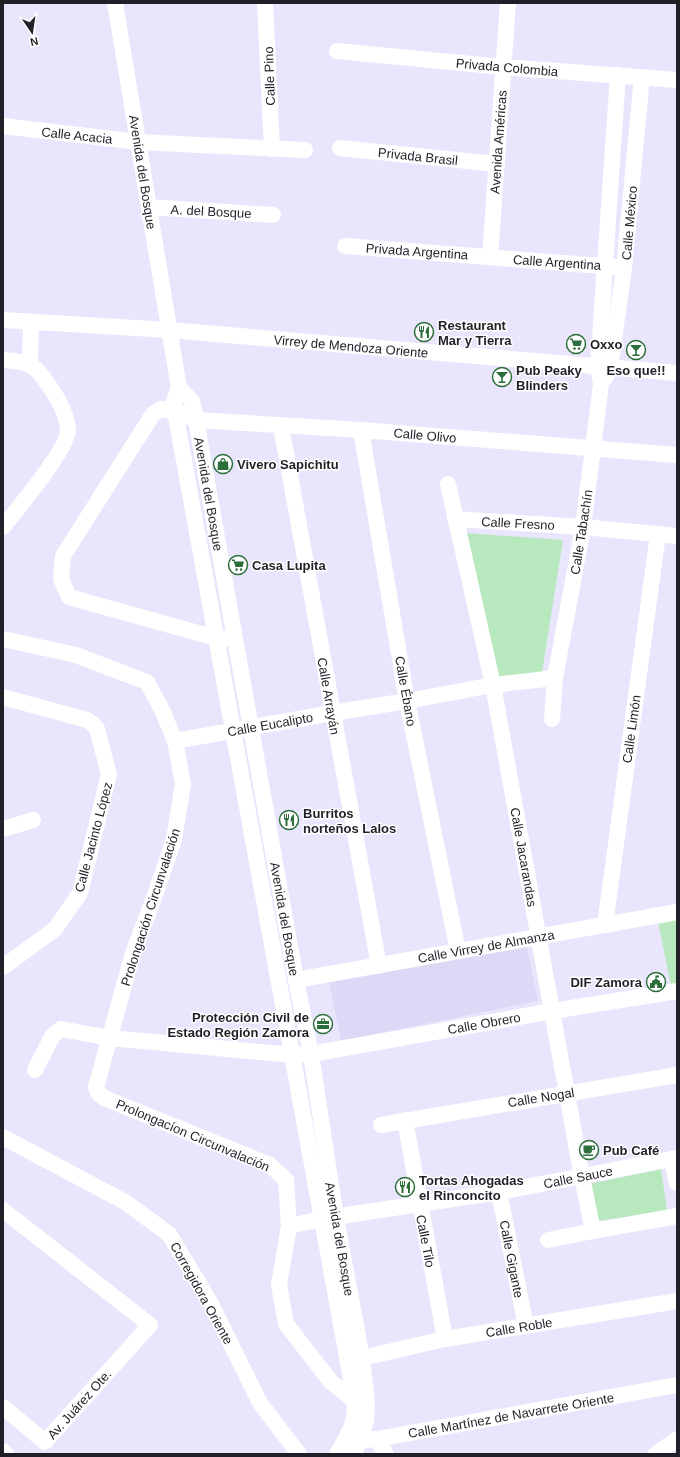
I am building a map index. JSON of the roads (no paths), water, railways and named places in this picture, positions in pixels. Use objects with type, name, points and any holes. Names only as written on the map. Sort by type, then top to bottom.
[{"type":"street","name":"Avenida del Bosque","points":[[115,3],[179,388],[174,401],[175,411],[292,1055],[328,1219],[362,1358],[361,1405]]},
{"type":"street","name":"Calle Pino","points":[[265,3],[272,149]]},
{"type":"street","name":"Avenida Américas","points":[[490,257],[508,3]]},
{"type":"street","name":"Privada Colombia","points":[[338,51],[503,67],[677,80]]},
{"type":"street","name":"Calle México","points":[[604,368],[605,265],[618,75]]},
{"type":"street","name":"Calle México","points":[[604,368],[624,268],[642,77]]},
{"type":"street","name":"Calle Acacia","points":[[3,126],[138,142],[305,150]]},
{"type":"street","name":"Privada Brasil","points":[[340,148],[497,164]]},
{"type":"street","name":"A. del Bosque","points":[[149,208],[273,215]]},
{"type":"street","name":"Privada Argentina","points":[[344,246],[490,257]]},
{"type":"street","name":"Calle Argentina","points":[[490,257],[605,265],[624,268]]},
{"type":"street","name":"Virrey de Mendoza Oriente","points":[[3,320],[169,330],[677,373]]},
{"type":"street","points":[[30,365],[31,322]]},
{"type":"street","points":[[3,360],[30,365],[40,374],[59,401],[68,429],[64,445],[40,480],[3,527]]},
{"type":"street","name":"Calle Tabachín","points":[[552,719],[555,678],[583,527],[592,449],[604,368]]},
{"type":"street","name":"Avenida del Bosque","points":[[179,388],[192,401],[196,420],[296,980],[311,1054],[328,1219],[361,1405],[366,1420],[349,1447]]},
{"type":"street","points":[[175,411],[161,409],[153,414],[63,556],[61,579],[69,597],[216,638],[235,641]]},
{"type":"street","name":"Calle Olivo","points":[[175,411],[196,420],[361,430],[677,455]]},
{"type":"street","name":"Calle Arrayán","points":[[281,426],[379,966]]},
{"type":"street","name":"Calle Ébano","points":[[361,430],[407,701],[458,950]]},
{"type":"street","name":"Calle Jacarandas","points":[[448,484],[493,685],[593,1231]]},
{"type":"street","name":"Calle Fresno","points":[[455,519],[583,527],[677,536]]},
{"type":"street","name":"Calle Limón","points":[[605,925],[658,534]]},
{"type":"street","name":"Prolongación Circunvalación","points":[[3,639],[63,651],[147,682],[163,712],[175,741],[183,784],[174,838],[155,895],[133,953],[96,1087],[99,1094]]},
{"type":"street","name":"Calle Eucalipto","points":[[175,741],[493,685],[555,678]]},
{"type":"street","name":"Calle Jacinto López","points":[[3,697],[87,720],[93,724],[97,729],[109,774],[80,894],[55,929],[3,967]]},
{"type":"street","points":[[3,829],[33,820]]},
{"type":"street","name":"Calle Virrey de Almanza","points":[[296,980],[677,912]]},
{"type":"street","name":"Calle Obrero","points":[[35,1070],[53,1036],[61,1029],[110,1038],[292,1055],[311,1054],[553,1011],[677,991]]},
{"type":"street","name":"Calle Nogal","points":[[382,1125],[677,1075]]},
{"type":"street","name":"Prolongacíon Circunvalación","points":[[99,1094],[104,1098],[270,1166],[286,1180],[289,1226],[279,1285],[286,1324],[331,1382],[361,1405]]},
{"type":"street","name":"Calle Tilo","points":[[405,1120],[445,1339]]},
{"type":"street","name":"Corregidora Oriente","points":[[3,1137],[125,1202],[169,1234],[210,1302],[260,1403],[299,1454]]},
{"type":"street","points":[[675,1159],[677,1183]]},
{"type":"street","name":"Calle Sauce","points":[[289,1226],[499,1192],[675,1159]]},
{"type":"street","name":"Calle Gigante","points":[[499,1192],[526,1326]]},
{"type":"street","name":"Av. Juárez Ote.","points":[[3,1210],[150,1325],[44,1442],[3,1407]]},
{"type":"street","points":[[548,1240],[677,1216]]},
{"type":"street","name":"Calle Roble","points":[[362,1358],[445,1339],[677,1301]]},
{"type":"street","name":"Calle Martínez de Navarrete Oriente","points":[[349,1447],[377,1439],[677,1385]]},
{"type":"street","points":[[377,1439],[386,1454]]},
{"type":"street","points":[[656,1454],[677,1439]]},
{"type":"street","points":[[3,1451],[6,1454]]},
{"type":"place","name":"Restaurant Mar y Tierra","points":[[424,332]]},
{"type":"place","name":"Oxxo","points":[[576,344]]},
{"type":"place","name":"Eso que!!","points":[[636,350]]},
{"type":"place","name":"Pub Peaky Blinders","points":[[502,377]]},
{"type":"place","name":"Vivero Sapichitu","points":[[223,464]]},
{"type":"place","name":"Casa Lupita","points":[[238,565]]},
{"type":"place","name":"Burritos norteños Lalos","points":[[289,820]]},
{"type":"place","name":"DIF Zamora","points":[[656,982]]},
{"type":"place","name":"Protección Civil de Estado Región Zamora","points":[[323,1024]]},
{"type":"place","name":"Pub Café","points":[[589,1150]]},
{"type":"place","name":"Tortas Ahogadas el Rinconcito","points":[[405,1187]]}]
